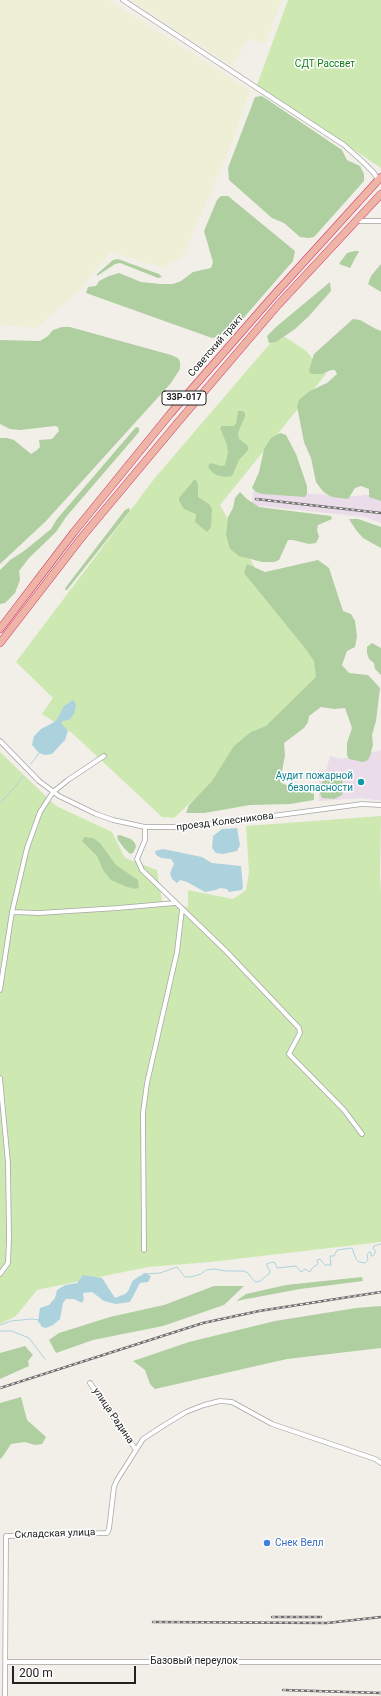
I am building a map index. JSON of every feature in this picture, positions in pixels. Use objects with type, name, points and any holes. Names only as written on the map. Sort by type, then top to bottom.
[{"type":"highway","name":"Советский тракт","points":[[0,629],[74,532],[170,414],[273,296],[380,178]]},
{"type":"highway","name":"Советский тракт","points":[[0,643],[82,537],[178,421],[278,305],[381,194]]},
{"type":"street","points":[[123,0],[344,145],[380,178]]},
{"type":"street","points":[[357,221],[381,221]]},
{"type":"street","name":"проезд Колесникова","points":[[0,741],[30,773],[53,792],[96,814],[121,822],[145,827],[190,827],[362,804],[381,805]]},
{"type":"street","points":[[0,990],[12,912],[30,840],[40,812],[53,792],[104,756]]},
{"type":"street","points":[[145,827],[145,840],[138,859],[142,870],[226,951],[299,1028],[300,1033],[288,1054],[344,1110],[362,1134]]},
{"type":"street","points":[[12,912],[39,913],[118,908],[175,902]]},
{"type":"street","points":[[144,1250],[143,1113],[148,1081],[177,952],[182,909]]},
{"type":"street","points":[[0,1078],[8,1163],[9,1260],[4,1270],[0,1274]]},
{"type":"street","name":"улица Радина","points":[[90,1383],[136,1450]]},
{"type":"street","name":"Складская улица","points":[[6,1662],[6,1536],[108,1533],[114,1487],[136,1450],[144,1439],[186,1412],[220,1401],[232,1402],[272,1424],[381,1463]]},
{"type":"street","points":[[6,1662],[6,1696]]},
{"type":"street","name":"Базовый переулок","points":[[6,1662],[381,1662]]},
{"type":"shaded area","points":[[253,491],[353,496],[381,494],[381,523],[365,517],[252,505]]},
{"type":"shaded area","points":[[381,750],[381,801],[361,798],[319,801],[319,770],[326,771],[330,756],[341,759]]},
{"type":"green space","points":[[0,0],[109,0],[250,90],[233,141],[183,256],[164,268],[111,252],[81,289],[36,328],[0,325]]},
{"type":"green space","points":[[130,0],[282,0],[265,44],[248,39],[232,66]]},
{"type":"green space","name":"СДТ Рассвет","points":[[288,0],[381,0],[381,168],[257,85]]},
{"type":"green space","points":[[262,96],[342,150],[347,160],[360,166],[364,174],[364,181],[314,237],[300,237],[284,223],[272,218],[229,180],[228,168],[255,97]]},
{"type":"green space","points":[[221,196],[228,196],[295,251],[293,261],[240,322],[218,337],[212,338],[86,293],[88,287],[96,286],[99,281],[119,273],[141,282],[173,284],[181,281],[193,272],[211,268],[213,262],[204,231],[217,200]]},
{"type":"green space","points":[[359,251],[350,268],[339,264],[347,253]]},
{"type":"green space","points":[[118,259],[159,274],[162,277],[158,278],[120,263],[115,264],[97,276],[97,274],[113,260]]},
{"type":"green space","points":[[381,264],[381,292],[368,284],[371,276]]},
{"type":"green space","points":[[330,282],[331,291],[309,316],[295,329],[276,342],[269,343],[267,336],[276,327]]},
{"type":"green space","points":[[353,319],[360,320],[381,331],[381,501],[369,497],[369,489],[361,486],[355,488],[348,499],[332,497],[321,489],[316,482],[311,458],[304,442],[297,406],[299,400],[310,391],[327,383],[337,374],[335,370],[322,374],[312,374],[309,372],[314,354]]},
{"type":"green space","points":[[62,327],[70,327],[171,355],[178,358],[180,362],[180,369],[171,383],[46,521],[0,564],[0,438],[14,440],[31,454],[40,447],[39,440],[52,439],[59,431],[58,427],[55,426],[20,430],[10,429],[0,424],[0,340],[40,341],[48,336],[53,330]]},
{"type":"green space","points":[[279,333],[305,350],[326,374],[220,505],[277,607],[329,672],[174,818],[162,817],[72,733],[42,714],[53,698],[16,662],[154,479]]},
{"type":"green space","points":[[238,411],[243,411],[245,413],[238,433],[239,439],[248,446],[248,450],[239,460],[232,476],[226,477],[216,475],[208,467],[210,463],[222,466],[225,465],[228,452],[227,445],[220,428],[222,426],[233,426],[236,424]]},
{"type":"green space","points":[[136,427],[139,428],[139,432],[66,517],[56,532],[29,558],[19,571],[20,580],[15,593],[5,603],[0,604],[0,570],[10,560],[24,551],[51,529],[57,519]]},
{"type":"green space","points":[[280,433],[286,435],[296,454],[307,486],[307,494],[305,497],[262,494],[256,492],[252,488],[259,472],[264,449],[271,438]]},
{"type":"green space","points":[[194,480],[196,480],[198,485],[198,497],[210,505],[212,510],[211,527],[207,532],[195,522],[196,514],[184,509],[179,501],[179,498]]},
{"type":"green space","points":[[240,492],[259,507],[331,516],[332,519],[318,525],[317,530],[319,537],[316,543],[309,544],[288,540],[279,560],[274,562],[262,562],[239,556],[230,549],[226,535],[228,517],[233,508],[235,498]]},
{"type":"green space","points":[[129,508],[130,511],[67,590],[65,590],[125,510]]},
{"type":"green space","points":[[349,519],[358,519],[381,527],[381,548],[363,538]]},
{"type":"green space","points":[[318,560],[329,568],[343,611],[351,614],[355,621],[357,636],[355,647],[347,651],[342,665],[349,673],[368,675],[380,688],[376,721],[372,735],[373,745],[368,760],[363,762],[349,759],[347,755],[347,743],[352,728],[345,708],[334,709],[321,707],[309,716],[308,722],[304,728],[284,743],[285,755],[280,782],[314,794],[314,800],[290,804],[250,805],[204,813],[186,813],[189,805],[212,781],[234,746],[251,732],[266,726],[316,677],[314,661],[305,648],[244,573],[247,564],[265,572]]},
{"type":"green space","points":[[372,643],[381,648],[381,675],[375,669],[374,663],[369,659],[367,653],[367,647]]},
{"type":"green space","points":[[0,752],[56,806],[112,832],[125,858],[157,870],[162,901],[188,907],[188,890],[233,899],[246,890],[249,872],[246,826],[381,816],[381,1242],[210,1262],[148,1267],[37,1290],[16,1316],[0,1324]]},
{"type":"green space","points":[[331,774],[340,775],[342,778],[342,795],[334,799],[322,798],[320,793],[322,782]]},
{"type":"green space","points":[[120,835],[131,839],[135,843],[136,847],[133,853],[130,854],[118,840],[117,836]]},
{"type":"green space","points":[[84,837],[93,838],[100,843],[116,865],[138,880],[139,887],[136,889],[127,887],[111,880],[103,870],[97,856],[82,841]]},
{"type":"green space","points":[[362,1277],[363,1281],[300,1289],[236,1301],[246,1294],[286,1285]]},
{"type":"green space","points":[[214,1286],[244,1286],[224,1305],[163,1326],[93,1340],[56,1353],[49,1340],[59,1333],[110,1317],[164,1305]]},
{"type":"green space","points":[[381,1306],[381,1348],[287,1359],[155,1389],[150,1384],[145,1370],[133,1361],[189,1342],[275,1321],[356,1308]]},
{"type":"green space","points":[[25,1346],[33,1355],[28,1361],[29,1366],[0,1379],[0,1353]]},
{"type":"green space","points":[[21,1397],[27,1420],[46,1437],[42,1444],[35,1445],[25,1442],[11,1444],[1,1459],[0,1403]]},
{"type":"water","points":[[73,700],[76,706],[74,714],[69,720],[61,723],[68,731],[65,740],[52,754],[45,755],[39,753],[32,745],[34,736],[41,729],[56,721],[64,706]]},
{"type":"water","points":[[237,828],[240,845],[237,851],[223,854],[216,853],[212,848],[213,836],[222,829]]},
{"type":"water","points":[[163,849],[202,857],[212,863],[241,866],[242,890],[229,892],[227,889],[220,888],[205,892],[187,882],[180,880],[177,883],[172,879],[170,873],[174,864],[171,859],[161,858],[156,855],[155,851]]},
{"type":"water","points":[[145,1273],[151,1276],[148,1282],[140,1283],[130,1302],[116,1304],[104,1301],[92,1292],[83,1293],[84,1299],[82,1303],[74,1299],[66,1299],[63,1303],[60,1319],[53,1325],[46,1328],[42,1327],[38,1321],[40,1308],[49,1305],[55,1298],[57,1290],[65,1285],[77,1283],[83,1275],[102,1278],[115,1298],[125,1294],[130,1289],[133,1281]]},
{"type":"waterway","points":[[31,764],[39,753]]},
{"type":"waterway","points":[[0,803],[23,776]]},
{"type":"waterway","points":[[143,1274],[160,1273],[177,1267],[185,1277],[191,1277],[201,1274],[206,1270],[214,1269],[244,1271],[248,1273],[256,1282],[260,1281],[269,1274],[270,1271],[267,1264],[272,1262],[275,1263],[277,1268],[296,1266],[301,1272],[305,1269],[310,1272],[313,1267],[318,1264],[317,1260],[320,1259],[325,1265],[331,1265],[330,1256],[334,1256],[337,1250],[352,1248],[356,1259],[359,1262],[365,1263],[368,1260],[367,1255],[369,1252],[371,1252],[371,1256],[373,1256],[376,1251],[373,1249],[374,1246],[381,1244]]},
{"type":"waterway","points":[[129,1290],[133,1281],[140,1276]]},
{"type":"waterway","points":[[0,1325],[11,1321],[32,1319],[39,1320]]},
{"type":"waterway","points":[[0,1331],[12,1331],[29,1338],[45,1359]]},
{"type":"railway","points":[[256,499],[381,513]]},
{"type":"railway","points":[[0,1388],[203,1323],[259,1311],[381,1292]]},
{"type":"railway","points":[[272,1617],[321,1617]]},
{"type":"railway","points":[[153,1622],[327,1623],[381,1617]]},
{"type":"railway","points":[[283,1690],[381,1693]]},
{"type":"place","name":"Аудит пожарной безопасности","points":[[361,782]]},
{"type":"place","name":"Снек Велл","points":[[267,1543]]}]
